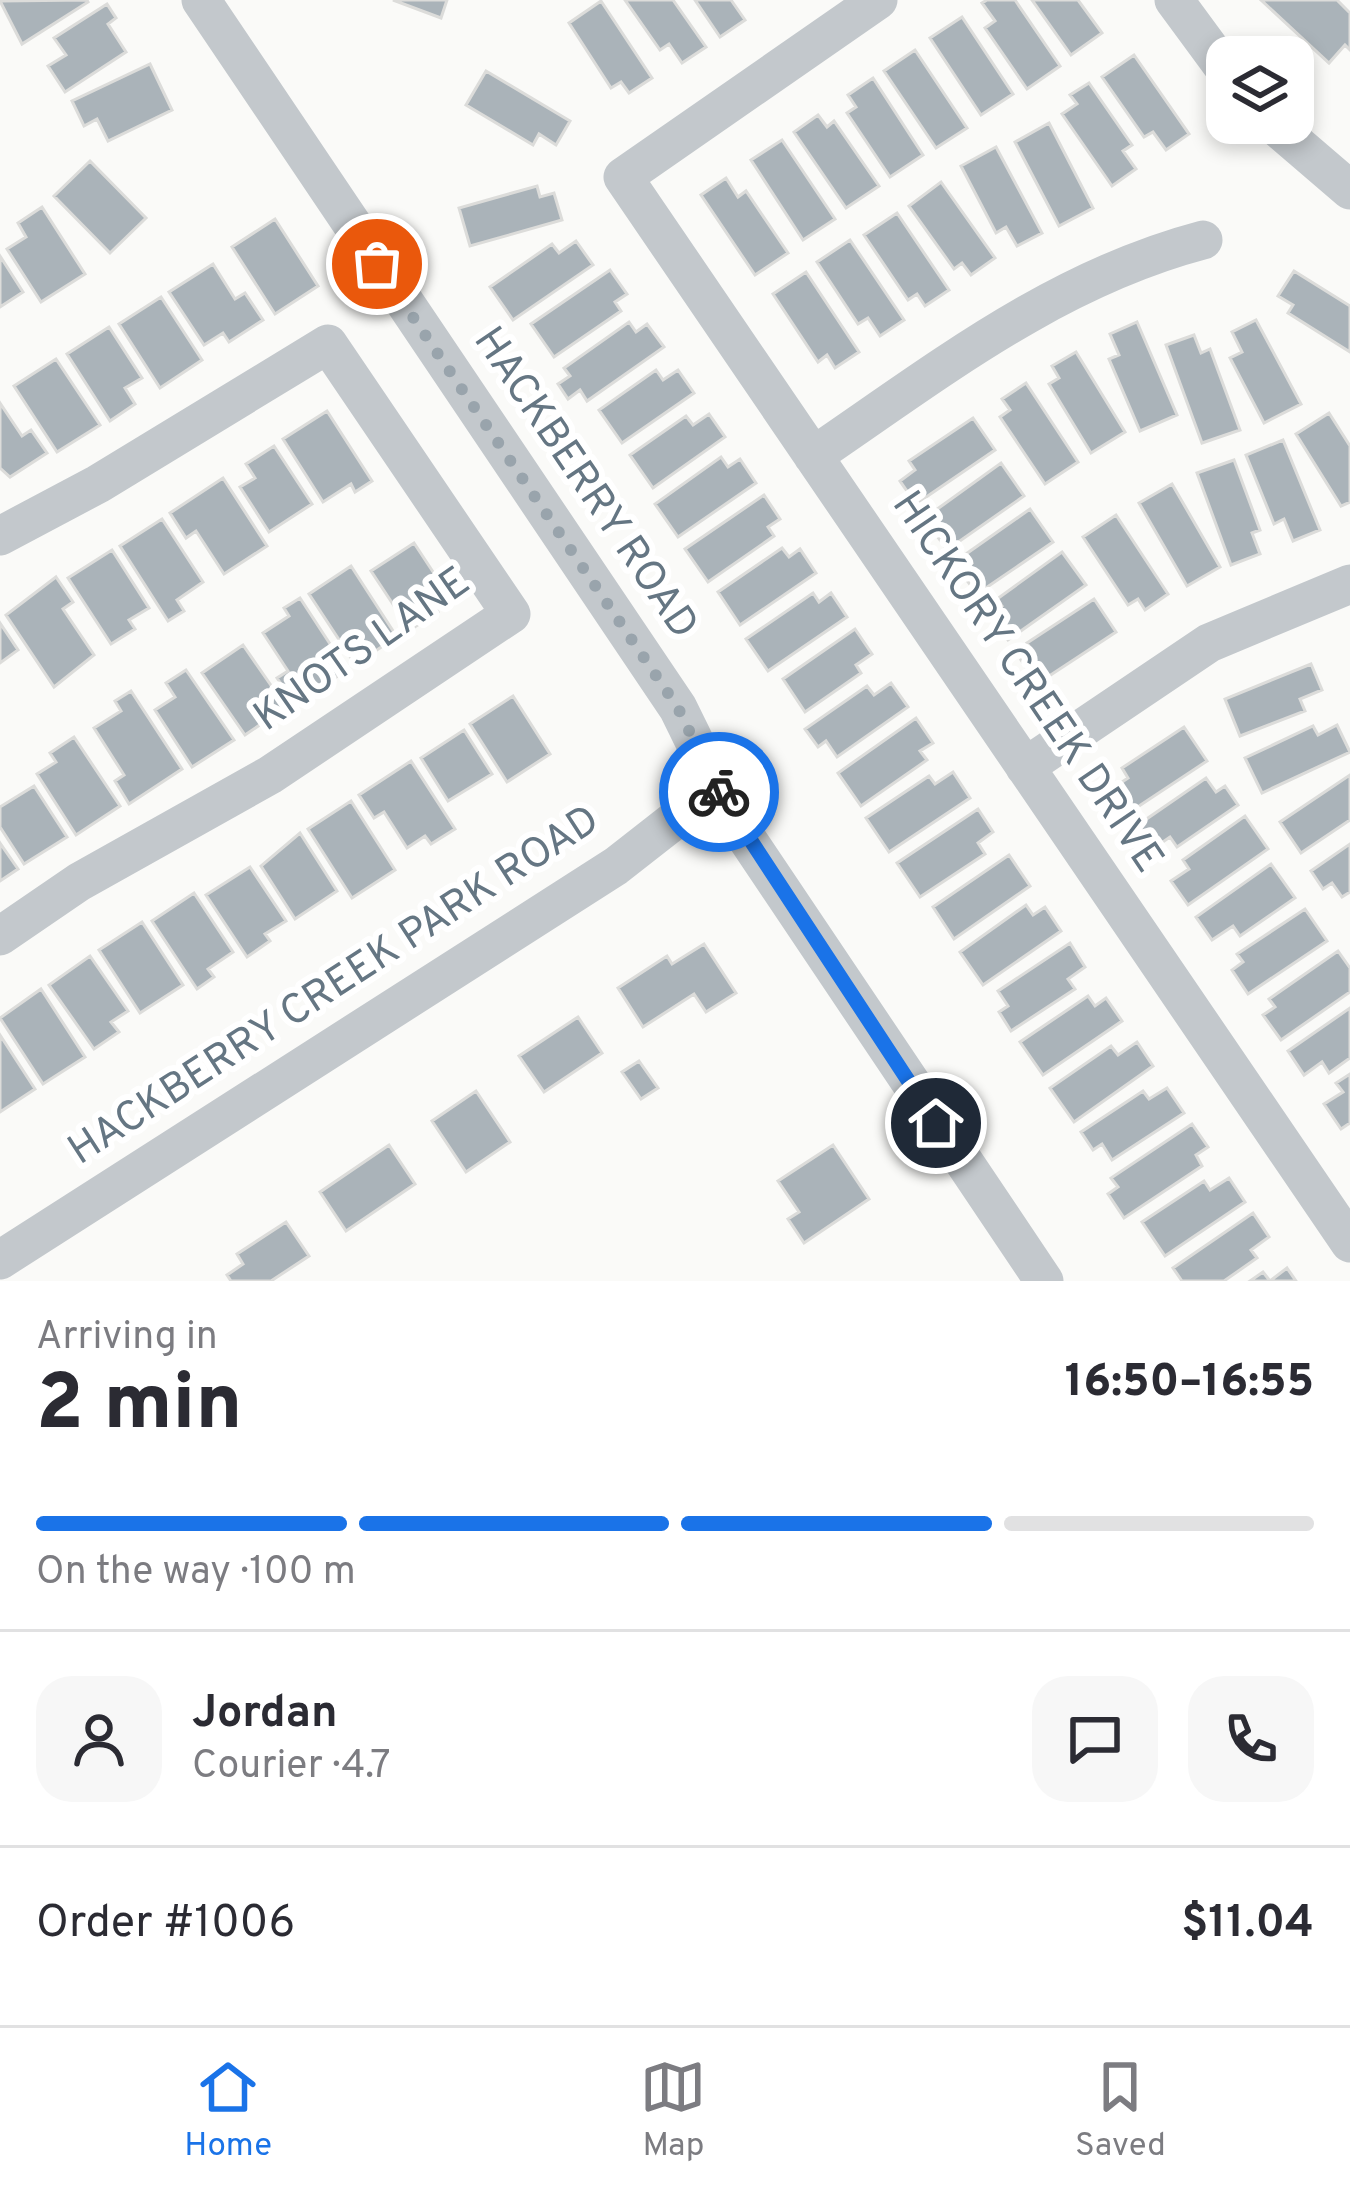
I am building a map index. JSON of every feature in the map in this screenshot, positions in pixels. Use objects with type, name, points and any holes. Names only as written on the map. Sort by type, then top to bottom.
[{"type":"street","name":"HACKBERRY ROAD","points":[[201,0],[678,708],[717,788],[1044,1281]]},
{"type":"street","name":"HICKORY CREEK DRIVE","points":[[878,0],[623,177],[1350,1243]]},
{"type":"street","points":[[1174,0],[1206,43]]},
{"type":"street","points":[[1303,144],[1342,170]]},
{"type":"street","points":[[813,456],[1048,300],[1132,261],[1203,240]]},
{"type":"street","name":"KNOTS LANE","points":[[0,536],[328,344],[511,614],[270,775],[80,882],[0,936]]},
{"type":"street","points":[[1025,767],[1209,643],[1349,588]]},
{"type":"street","name":"HACKBERRY CREEK PARK ROAD","points":[[0,1259],[616,866],[717,788]]},
{"type":"building","points":[[87,0],[88,2],[22,44],[0,1]]},
{"type":"building","points":[[393,0],[447,0],[441,18]]},
{"type":"building","points":[[625,0],[673,0],[706,47],[682,63],[669,44],[660,50]]},
{"type":"building","points":[[695,0],[731,0],[745,20],[720,37]]},
{"type":"building","points":[[1015,0],[1060,66],[1027,89],[985,28],[995,21],[982,3]]},
{"type":"building","points":[[1032,0],[1078,0],[1102,33],[1071,55]]},
{"type":"building","points":[[1261,0],[1337,0],[1350,13],[1350,50],[1345,45],[1329,63],[1314,49],[1314,36],[1300,36]]},
{"type":"building","points":[[601,1],[652,78],[629,93],[621,82],[611,88],[569,23]]},
{"type":"building","points":[[107,4],[116,18],[108,24],[126,52],[65,92],[48,66],[66,55],[54,38]]},
{"type":"building","points":[[962,17],[1013,94],[981,115],[930,38]]},
{"type":"building","points":[[915,50],[967,128],[936,148],[884,71]]},
{"type":"building","points":[[1134,55],[1189,134],[1166,150],[1153,132],[1144,137],[1102,77]]},
{"type":"building","points":[[150,64],[172,110],[108,141],[97,119],[84,126],[72,101]]},
{"type":"building","points":[[486,71],[570,121],[556,145],[539,134],[533,145],[466,105]]},
{"type":"building","points":[[873,78],[923,155],[890,177],[847,113],[856,107],[848,95]]},
{"type":"building","points":[[1089,83],[1132,145],[1123,151],[1136,169],[1112,186],[1062,114],[1077,104],[1070,95]]},
{"type":"building","points":[[818,115],[827,127],[834,121],[879,186],[846,208],[794,132]]},
{"type":"building","points":[[1049,123],[1093,208],[1059,226],[1015,142]]},
{"type":"building","points":[[782,140],[835,219],[803,240],[751,160]]},
{"type":"building","points":[[996,147],[1042,233],[1017,246],[1006,227],[996,233],[961,166]]},
{"type":"building","points":[[90,161],[146,218],[110,253],[54,196]]},
{"type":"building","points":[[726,178],[738,197],[746,191],[788,253],[755,275],[701,195]]},
{"type":"building","points":[[941,182],[995,258],[971,275],[962,263],[954,269],[909,206]]},
{"type":"building","points":[[537,186],[540,197],[554,193],[562,220],[470,246],[459,208]]},
{"type":"building","points":[[42,207],[85,274],[41,302],[7,249],[26,237],[18,223]]},
{"type":"building","points":[[897,213],[949,290],[925,306],[917,294],[908,300],[864,235]]},
{"type":"building","points":[[275,219],[318,286],[275,314],[232,247]]},
{"type":"building","points":[[850,240],[904,320],[880,336],[868,318],[858,324],[817,262]]},
{"type":"building","points":[[576,241],[593,265],[513,320],[490,287],[552,244],[559,253]]},
{"type":"building","points":[[0,256],[23,292],[0,307]]},
{"type":"building","points":[[213,264],[235,299],[245,293],[263,320],[229,342],[223,333],[204,345],[169,292]]},
{"type":"building","points":[[610,270],[627,294],[615,302],[621,311],[554,357],[531,324]]},
{"type":"building","points":[[1294,271],[1350,306],[1350,352],[1288,313],[1293,305],[1278,296]]},
{"type":"building","points":[[806,272],[859,352],[835,368],[827,355],[818,362],[773,294]]},
{"type":"building","points":[[161,297],[202,360],[160,388],[119,324]]},
{"type":"building","points":[[1256,320],[1301,404],[1264,423],[1230,358],[1242,352],[1232,332]]},
{"type":"building","points":[[629,322],[636,332],[647,324],[664,347],[587,401],[580,390],[568,399],[558,384],[570,376],[564,368]]},
{"type":"building","points":[[1137,322],[1177,415],[1140,431],[1109,359],[1119,355],[1110,334]]},
{"type":"building","points":[[109,327],[142,378],[125,388],[135,404],[110,421],[67,354]]},
{"type":"building","points":[[1194,335],[1201,353],[1210,349],[1240,430],[1202,443],[1166,345]]},
{"type":"building","points":[[1076,352],[1125,432],[1091,453],[1049,384],[1059,378],[1052,366]]},
{"type":"building","points":[[56,359],[100,425],[57,452],[14,386]]},
{"type":"building","points":[[656,370],[663,380],[678,370],[694,393],[622,443],[599,410]]},
{"type":"building","points":[[1026,383],[1078,462],[1045,484],[1000,417],[1010,410],[1002,399]]},
{"type":"building","points":[[0,403],[22,436],[31,430],[47,453],[10,477],[0,468]]},
{"type":"building","points":[[327,411],[372,481],[355,492],[351,484],[323,502],[283,439]]},
{"type":"building","points":[[1329,413],[1350,446],[1350,502],[1341,506],[1296,434]]},
{"type":"building","points":[[709,414],[725,437],[653,488],[630,455],[686,416],[693,425]]},
{"type":"building","points":[[973,418],[995,450],[916,504],[900,481],[915,470],[909,461]]},
{"type":"building","points":[[1283,440],[1320,530],[1293,541],[1284,519],[1274,524],[1246,455]]},
{"type":"building","points":[[274,446],[312,504],[269,532],[240,487],[255,478],[246,464]]},
{"type":"building","points":[[721,457],[728,467],[740,459],[756,483],[678,537],[655,504]]},
{"type":"building","points":[[1234,460],[1260,530],[1252,533],[1260,554],[1231,565],[1197,473]]},
{"type":"building","points":[[1001,463],[1024,496],[947,550],[930,526],[941,518],[936,510]]},
{"type":"building","points":[[223,478],[267,546],[224,574],[196,531],[186,538],[170,513]]},
{"type":"building","points":[[1172,484],[1220,567],[1187,586],[1139,503]]},
{"type":"building","points":[[764,495],[780,519],[768,527],[774,536],[708,582],[685,549]]},
{"type":"building","points":[[1030,509],[1053,542],[977,594],[960,571],[972,563],[966,554]]},
{"type":"building","points":[[1116,515],[1168,594],[1145,610],[1138,599],[1128,605],[1083,537]]},
{"type":"building","points":[[162,519],[203,582],[177,600],[184,611],[168,621],[120,546]]},
{"type":"building","points":[[414,543],[443,587],[429,597],[438,612],[410,630],[371,571]]},
{"type":"building","points":[[782,548],[789,557],[800,549],[816,573],[740,625],[718,592]]},
{"type":"building","points":[[112,550],[149,608],[129,620],[135,629],[111,644],[68,578]]},
{"type":"building","points":[[1062,552],[1086,585],[1008,640],[991,615],[1002,606],[997,599]]},
{"type":"building","points":[[351,566],[397,637],[355,664],[309,594]]},
{"type":"building","points":[[56,577],[73,602],[63,609],[94,655],[54,687],[6,615]]},
{"type":"building","points":[[813,593],[819,602],[831,593],[847,617],[768,671],[746,639]]},
{"type":"building","points":[[300,598],[347,670],[295,704],[277,678],[288,671],[263,633],[289,616],[284,608]]},
{"type":"building","points":[[1094,599],[1116,632],[1037,684],[1021,660],[1033,652],[1027,643]]},
{"type":"building","points":[[0,623],[18,650],[0,663]]},
{"type":"building","points":[[855,629],[872,654],[856,665],[861,673],[805,712],[783,679]]},
{"type":"building","points":[[243,645],[286,707],[245,735],[202,673]]},
{"type":"building","points":[[1311,664],[1322,690],[1300,699],[1305,711],[1240,736],[1225,699]]},
{"type":"building","points":[[186,670],[234,740],[192,767],[155,710],[175,697],[166,683]]},
{"type":"building","points":[[891,683],[908,707],[837,757],[826,741],[818,747],[805,729],[867,686],[874,695]]},
{"type":"building","points":[[131,691],[182,769],[129,804],[115,781],[124,775],[94,728],[121,711],[115,701]]},
{"type":"building","points":[[513,696],[550,754],[507,782],[470,724]]},
{"type":"building","points":[[916,718],[933,743],[920,751],[927,760],[861,806],[838,773]]},
{"type":"building","points":[[1337,725],[1350,752],[1262,793],[1245,758],[1313,726],[1318,735]]},
{"type":"building","points":[[1184,727],[1207,761],[1127,814],[1110,790],[1128,778],[1122,768]]},
{"type":"building","points":[[464,730],[492,774],[448,801],[421,758]]},
{"type":"building","points":[[74,737],[120,806],[76,835],[37,774],[56,762],[50,753]]},
{"type":"building","points":[[411,761],[455,829],[431,844],[425,836],[407,848],[384,812],[374,818],[359,795]]},
{"type":"building","points":[[953,772],[970,798],[889,852],[866,818],[929,776],[935,784]]},
{"type":"building","points":[[1350,775],[1350,820],[1301,853],[1280,822]]},
{"type":"building","points":[[1206,778],[1216,792],[1225,786],[1238,805],[1177,847],[1170,837],[1151,850],[1135,827]]},
{"type":"building","points":[[34,786],[67,837],[24,864],[0,827],[0,807]]},
{"type":"building","points":[[351,801],[395,870],[352,898],[308,829]]},
{"type":"building","points":[[978,809],[993,832],[978,843],[985,854],[920,897],[897,863]]},
{"type":"building","points":[[1245,816],[1268,849],[1188,905],[1171,881],[1189,869],[1183,860]]},
{"type":"building","points":[[300,833],[337,891],[295,919],[261,866]]},
{"type":"building","points":[[0,843],[18,869],[0,881]]},
{"type":"building","points":[[1350,844],[1350,892],[1342,897],[1332,883],[1323,889],[1311,871]]},
{"type":"building","points":[[1009,855],[1030,886],[954,939],[933,907]]},
{"type":"building","points":[[1271,864],[1295,898],[1240,936],[1233,926],[1212,940],[1196,917]]},
{"type":"building","points":[[250,867],[286,921],[265,934],[270,941],[247,957],[206,895]]},
{"type":"building","points":[[194,893],[233,952],[208,969],[214,977],[197,989],[152,921]]},
{"type":"building","points":[[1026,905],[1033,915],[1045,907],[1061,931],[983,985],[960,952]]},
{"type":"building","points":[[1305,909],[1327,941],[1248,994],[1232,970],[1243,962],[1237,954]]},
{"type":"building","points":[[142,922],[183,985],[140,1013],[99,950]]},
{"type":"building","points":[[1070,943],[1085,967],[1068,979],[1075,989],[1011,1031],[999,1012],[1008,1006],[998,991]]},
{"type":"building","points":[[704,944],[736,993],[706,1012],[694,994],[643,1027],[618,988],[667,956],[672,964]]},
{"type":"building","points":[[1338,951],[1350,968],[1350,992],[1281,1040],[1263,1015],[1275,1007],[1269,999]]},
{"type":"building","points":[[90,956],[128,1011],[111,1022],[119,1032],[94,1049],[49,985]]},
{"type":"building","points":[[41,989],[85,1057],[43,1084],[0,1018]]},
{"type":"building","points":[[1088,996],[1095,1006],[1106,998],[1122,1021],[1043,1075],[1020,1042]]},
{"type":"building","points":[[1350,1008],[1350,1058],[1329,1073],[1322,1062],[1304,1075],[1288,1051]]},
{"type":"building","points":[[578,1017],[602,1053],[544,1092],[519,1056]]},
{"type":"building","points":[[0,1035],[35,1089],[0,1112]]},
{"type":"building","points":[[1137,1042],[1153,1066],[1074,1122],[1050,1088],[1111,1046],[1118,1055]]},
{"type":"building","points":[[639,1061],[658,1088],[641,1099],[622,1072]]},
{"type":"building","points":[[1350,1074],[1350,1123],[1341,1129],[1324,1104],[1343,1092],[1336,1083]]},
{"type":"building","points":[[1167,1088],[1184,1113],[1112,1160],[1102,1144],[1093,1150],[1081,1132],[1143,1091],[1149,1099]]},
{"type":"building","points":[[476,1091],[510,1142],[466,1172],[432,1121]]},
{"type":"building","points":[[1192,1124],[1208,1147],[1196,1155],[1202,1166],[1124,1218],[1108,1194],[1118,1187],[1111,1178]]},
{"type":"building","points":[[389,1145],[415,1184],[346,1231],[320,1192]]},
{"type":"building","points":[[833,1145],[869,1199],[804,1243],[788,1219],[799,1212],[778,1181]]},
{"type":"building","points":[[1229,1178],[1245,1202],[1165,1256],[1142,1222],[1204,1181],[1210,1190]]},
{"type":"building","points":[[1253,1213],[1269,1237],[1251,1250],[1257,1258],[1224,1281],[1182,1281],[1173,1268]]},
{"type":"building","points":[[286,1222],[309,1256],[271,1281],[231,1281],[227,1275],[243,1264],[237,1254]]},
{"type":"building","points":[[1287,1268],[1296,1281],[1270,1281]]},
{"type":"way so far","points":[[377,264],[678,708],[699,742],[719,792]]},
{"type":"route","points":[[719,792],[936,1123]]}]
